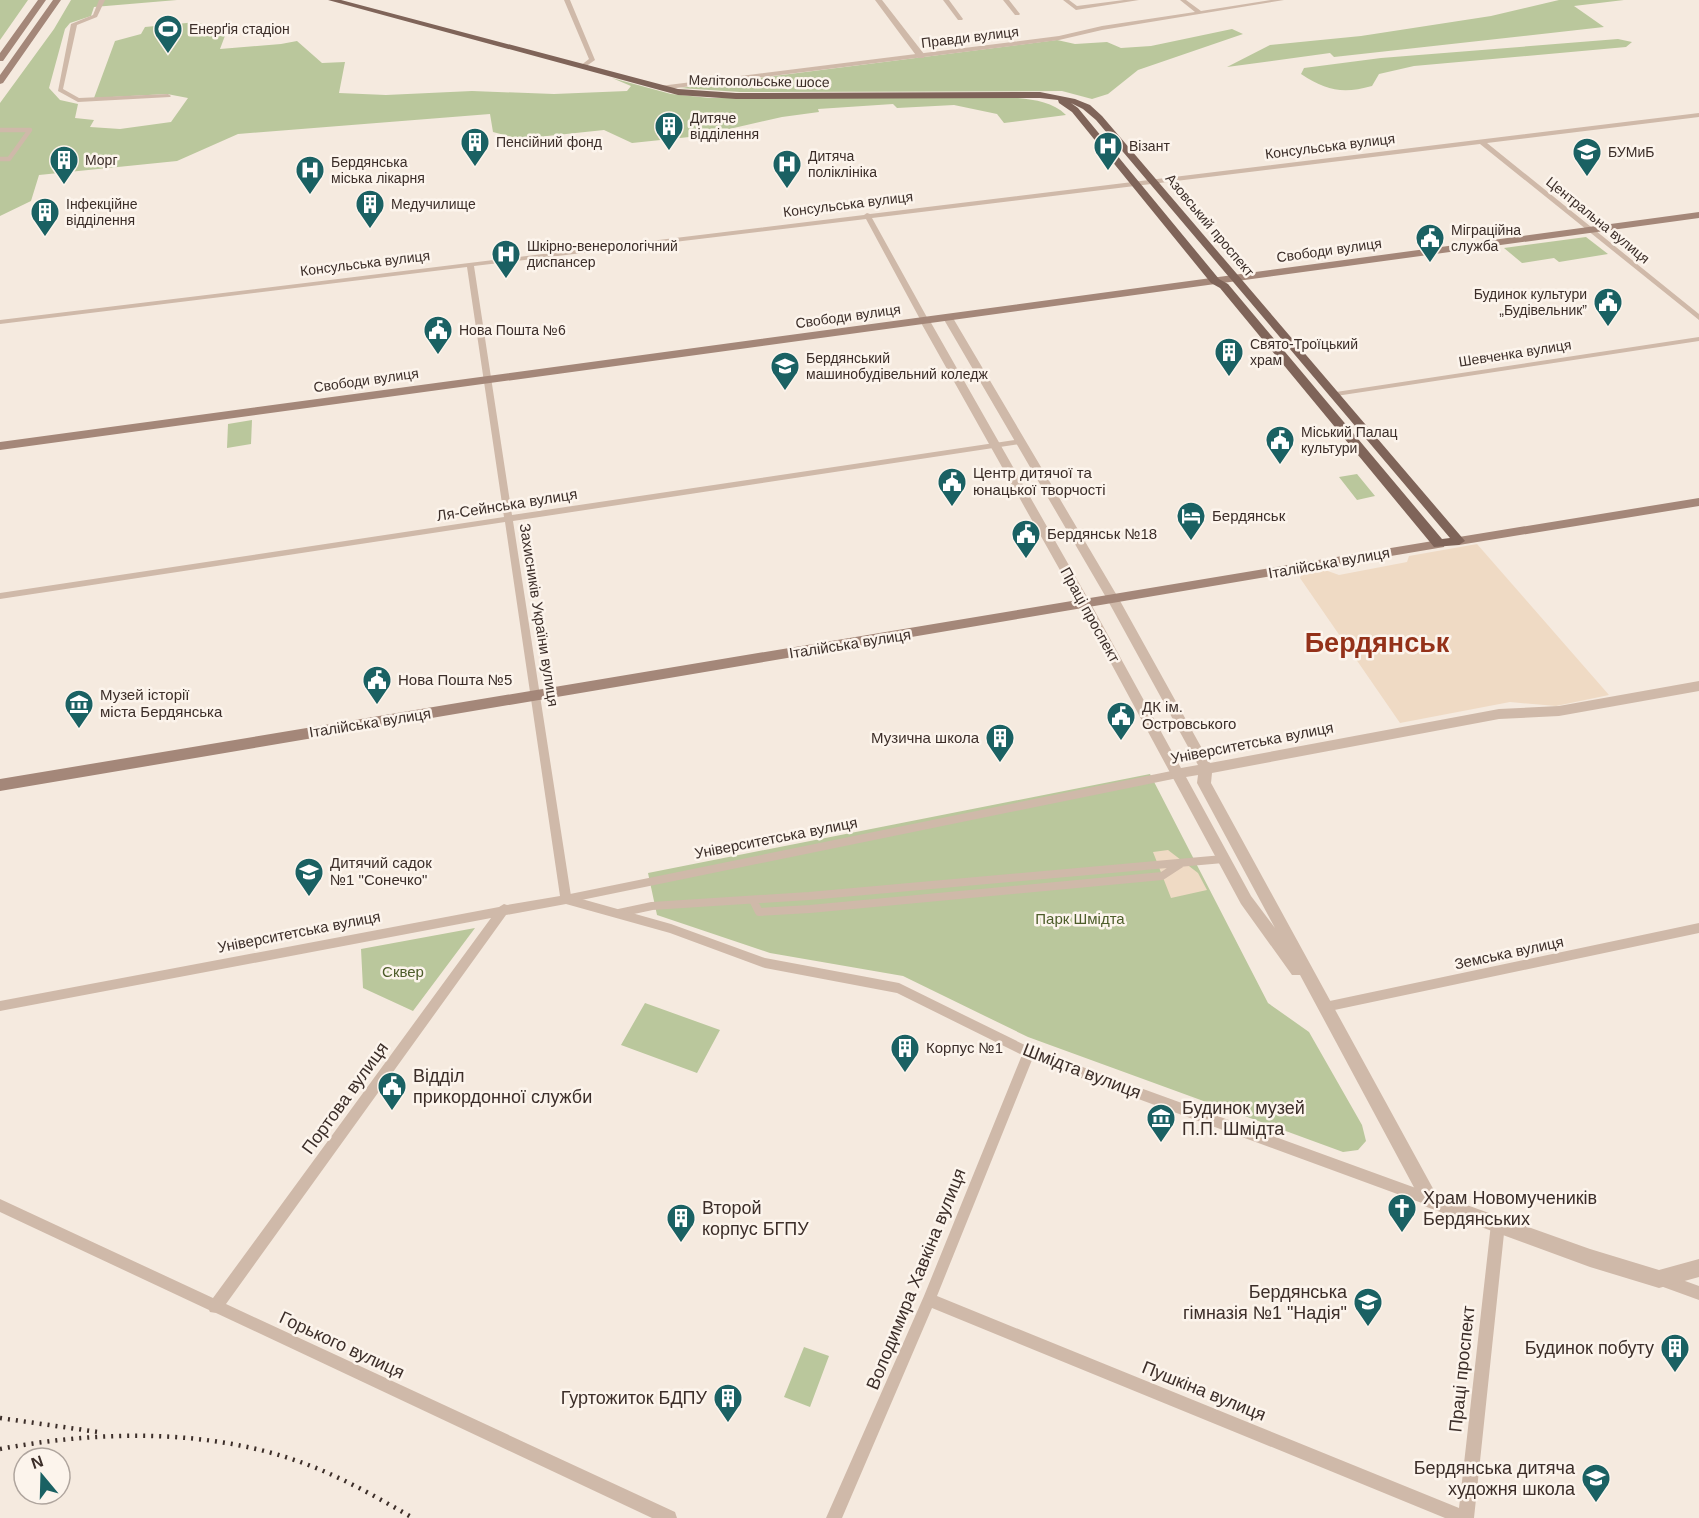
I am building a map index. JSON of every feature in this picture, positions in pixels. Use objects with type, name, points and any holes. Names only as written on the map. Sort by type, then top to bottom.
[{"type":"main road","points":[[0,59],[42,0]]},
{"type":"main road","points":[[0,81],[57,0]]},
{"type":"main road","name":"Мелітопольське шосе","points":[[332,0],[678,92],[736,96],[1054,96]]},
{"type":"main road","name":"Азовський проспект","points":[[1054,96],[1080,102],[1092,110],[1459,541]]},
{"type":"main road","name":"Азовський проспект","points":[[1054,96],[1075,110],[1215,281],[1224,286],[1439,544]]},
{"type":"main road","name":"Свободи вулиця","points":[[0,446],[1699,215]]},
{"type":"main road","points":[[1318,397],[1336,394]]},
{"type":"main road","name":"Італійська вулиця","points":[[0,784],[1699,502]]},
{"type":"street","points":[[102,0],[96,16],[74,24],[60,90],[78,100],[168,96]]},
{"type":"street","points":[[567,0],[592,60],[583,66]]},
{"type":"street","points":[[878,0],[921,56]]},
{"type":"street","points":[[946,0],[960,19]]},
{"type":"street","points":[[1006,0],[1017,14]]},
{"type":"street","points":[[1066,0],[1076,8],[1136,0]]},
{"type":"street","points":[[1183,0],[1200,13]]},
{"type":"street","name":"Правди вулиця","points":[[660,88],[1054,39],[1102,28],[1281,0]]},
{"type":"street","name":"Консульська вулиця","points":[[0,322],[1699,115]]},
{"type":"street","points":[[0,130],[30,130],[9,159],[0,159]]},
{"type":"street","name":"Центральна вулиця","points":[[1481,141],[1699,318]]},
{"type":"street","name":"Праці проспект","points":[[867,215],[993,445],[1084,604],[1245,900],[1325,1007]]},
{"type":"street","name":"Захисників України вулиця","points":[[470,264],[566,899]]},
{"type":"street","name":"Праці проспект","points":[[948,318],[1113,599],[1206,768],[1204,783],[1430,1200]]},
{"type":"street","name":"Шевченка вулиця","points":[[1336,394],[1699,339]]},
{"type":"street","name":"Ля-Сейнська вулиця","points":[[0,596],[1019,441]]},
{"type":"street","name":"Університетська вулиця","points":[[0,1006],[566,899],[1206,768],[1499,714],[1559,711],[1699,686]]},
{"type":"street","points":[[619,913],[652,906],[753,900],[759,912],[810,909],[1162,876],[1184,862],[1223,859]]},
{"type":"street","name":"Шмідта вулиця","points":[[566,899],[671,929],[765,963],[899,988],[1029,1053],[1590,1258],[1699,1293]]},
{"type":"street","name":"Портова вулиця","points":[[215,1307],[504,909]]},
{"type":"street","name":"Земська вулиця","points":[[1325,1007],[1699,928]]},
{"type":"street","name":"Володимира Хавкіна вулиця","points":[[834,1518],[929,1300],[1029,1053]]},
{"type":"street","name":"Горького вулиця","points":[[0,1205],[669,1518]]},
{"type":"street","name":"Праці проспект","points":[[1465,1518],[1498,1224]]},
{"type":"street","points":[[1659,1279],[1699,1268]]},
{"type":"street","name":"Пушкіна вулиця","points":[[929,1300],[1465,1518]]},
{"type":"green space","points":[[0,0],[28,0],[0,40]]},
{"type":"green space","points":[[71,0],[177,0],[94,7],[91,16],[70,23],[65,29],[49,88],[60,100],[78,104],[75,118],[94,120],[90,127],[120,129],[171,122],[188,98],[167,94],[94,98],[115,41],[141,34],[145,27],[197,22],[226,33],[220,49],[297,41],[322,63],[345,62],[339,93],[386,95],[472,91],[554,94],[627,91],[631,86],[612,78],[671,94],[710,98],[1018,98],[1050,104],[1066,115],[1004,123],[997,114],[954,105],[897,108],[893,104],[818,109],[819,112],[782,117],[699,136],[632,143],[604,130],[519,139],[493,132],[490,114],[238,134],[177,161],[39,175],[31,201],[0,216],[0,103],[54,29]]},
{"type":"green space","points":[[1559,0],[1624,0],[1574,6],[1604,27],[1334,57],[1330,53],[1227,67],[1270,45],[1361,36],[1491,16]]},
{"type":"green space","points":[[1232,29],[1243,34],[1138,70],[1108,94],[1092,99],[1062,91],[740,92],[680,88],[1057,40],[1075,44],[1107,42],[1121,48],[1151,46]]},
{"type":"green space","points":[[1618,39],[1632,42],[1626,47],[1414,66],[1379,74],[1372,86],[1352,90],[1327,87],[1301,74],[1304,68],[1381,58]]},
{"type":"green space","points":[[1586,237],[1608,254],[1559,262],[1554,258],[1522,263],[1504,248]]},
{"type":"green space","points":[[252,420],[251,444],[227,448],[228,424]]},
{"type":"green space","points":[[1357,474],[1375,496],[1357,500],[1339,477]]},
{"type":"green space","name":"Парк Шмідта","points":[[1150,774],[1268,1003],[1309,1032],[1362,1125],[1366,1141],[1358,1150],[1343,1152],[1028,1037],[903,976],[770,953],[657,915],[648,873]]},
{"type":"green space","name":"Сквер","points":[[475,928],[413,1011],[363,988],[361,949]]},
{"type":"green space","points":[[645,1003],[720,1030],[697,1073],[621,1045]]},
{"type":"green space","points":[[804,1347],[829,1356],[810,1407],[784,1397]]},
{"type":"shaded area","points":[[1477,544],[1609,695],[1556,706],[1510,702],[1400,723],[1300,578],[1301,575],[1325,570],[1339,575],[1407,562],[1409,556]]},
{"type":"shaded area","points":[[1168,850],[1198,873],[1207,890],[1171,898],[1153,852]]},
{"type":"railway","points":[[0,1418],[98,1432]]},
{"type":"railway","points":[[0,1449],[78,1438],[117,1436],[197,1439],[236,1445],[274,1454],[324,1471],[413,1518]]},
{"type":"place","name":"Енерґія стадіон","points":[[168,54]]},
{"type":"place","name":"Дитяче відділення","points":[[669,152]]},
{"type":"place","name":"Пенсійний фонд","points":[[475,168]]},
{"type":"place","name":"Візант","points":[[1108,172]]},
{"type":"place","name":"БУМиБ","points":[[1587,178]]},
{"type":"place","name":"Морг","points":[[64,186]]},
{"type":"place","name":"Дитяча поліклініка","points":[[787,190]]},
{"type":"place","name":"Бердянська міська лікарня","points":[[310,196]]},
{"type":"place","name":"Медучилище","points":[[370,230]]},
{"type":"place","name":"Інфекційне відділення","points":[[45,238]]},
{"type":"place","name":"Міграційна служба","points":[[1430,264]]},
{"type":"place","name":"Шкірно-венерологічний диспансер","points":[[506,280]]},
{"type":"place","name":"Будинок культури „Будівельник”","points":[[1608,328]]},
{"type":"place","name":"Нова Пошта №6","points":[[438,356]]},
{"type":"place","name":"Свято-Троїцький храм","points":[[1229,378]]},
{"type":"place","name":"Бердянський машинобудівельний коледж","points":[[785,392]]},
{"type":"place","name":"Міський Палац культури","points":[[1280,466]]},
{"type":"place","name":"Центр дитячої та юнацької творчості","points":[[952,508]]},
{"type":"place","name":"Бердянськ","points":[[1191,542]]},
{"type":"place","name":"Бердянськ №18","points":[[1026,560]]},
{"type":"place","name":"Нова Пошта №5","points":[[377,706]]},
{"type":"place","name":"Музей історії міста Бердянська","points":[[79,730]]},
{"type":"place","name":"ДК ім. Островського","points":[[1121,742]]},
{"type":"place","name":"Музична школа","points":[[1000,764]]},
{"type":"place","name":"Дитячий садок №1 \"Сонечко\"","points":[[309,898]]},
{"type":"place","name":"Корпус №1","points":[[905,1074]]},
{"type":"place","name":"Відділ прикордонної служби","points":[[392,1112]]},
{"type":"place","name":"Будинок музей П.П. Шмідта","points":[[1161,1144]]},
{"type":"place","name":"Храм Новомучеників Бердянських","points":[[1402,1234]]},
{"type":"place","name":"Второй корпус БГПУ","points":[[681,1244]]},
{"type":"place","name":"Бердянська гімназія №1 \"Надія\"","points":[[1368,1328]]},
{"type":"place","name":"Будинок побуту","points":[[1675,1374]]},
{"type":"place","name":"Гуртожиток БДПУ","points":[[728,1424]]},
{"type":"place","name":"Бердянська дитяча художня школа","points":[[1596,1504]]},
{"type":"district","name":"Бердянськ","points":[[1377,643]]}]
